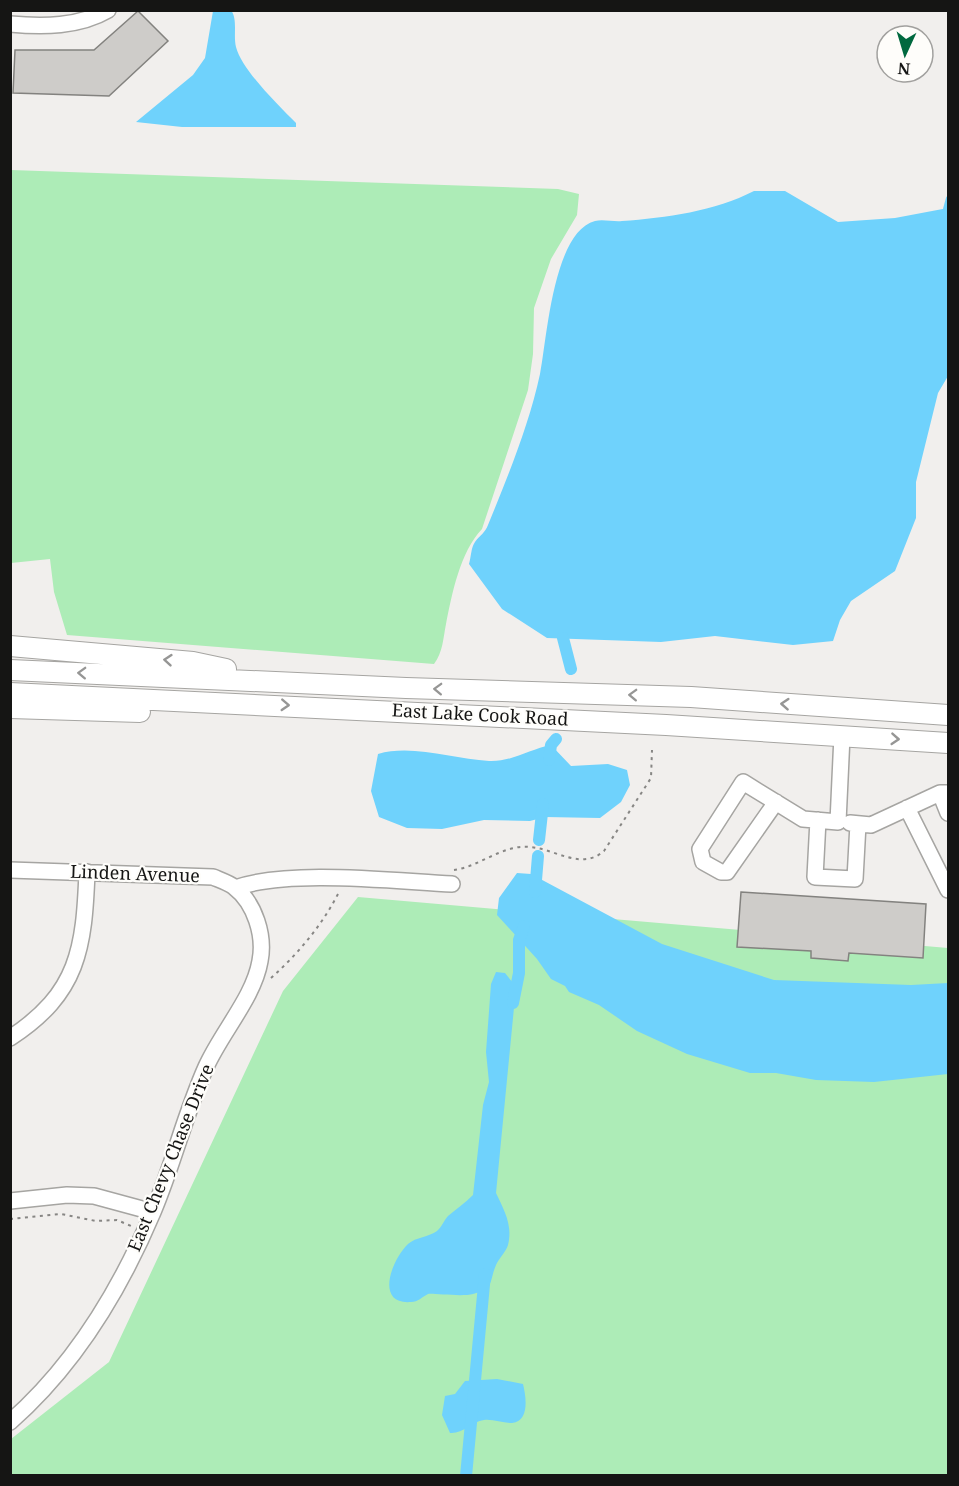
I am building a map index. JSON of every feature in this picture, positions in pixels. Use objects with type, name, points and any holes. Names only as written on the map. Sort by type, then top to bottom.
[{"type":"main road","points":[[10,646],[193,662],[287,681]]},
{"type":"main road","name":"East Lake Cook Road","points":[[10,670],[417,688],[691,697],[948,715]]},
{"type":"main road","name":"East Lake Cook Road","points":[[10,693],[226,702],[948,743]]},
{"type":"main road","points":[[10,708],[147,712],[226,702]]},
{"type":"main road","points":[[842,736],[844,708]]},
{"type":"street","points":[[10,24],[41,27],[64,24],[94,18],[108,10]]},
{"type":"street","points":[[838,822],[842,736]]},
{"type":"street","points":[[776,802],[727,872],[721,872],[703,862],[700,849],[743,782],[776,802],[803,819],[871,825],[944,793],[948,813]]},
{"type":"street","points":[[907,808],[948,890]]},
{"type":"street","points":[[818,820],[815,877],[855,879],[858,824]]},
{"type":"street","name":"Linden Avenue","points":[[10,870],[213,877],[235,888]]},
{"type":"street","points":[[10,1038],[41,1014],[68,980],[79,956],[85,923],[87,872]]},
{"type":"street","points":[[235,888],[252,882],[271,880],[451,877]]},
{"type":"street","name":"East Chevy Chase Drive","points":[[10,1422],[35,1401],[94,1326],[153,1212],[206,1066],[252,983],[260,962],[261,940],[257,920],[235,888]]},
{"type":"street","points":[[10,1201],[67,1195],[94,1196],[153,1212]]},
{"type":"path","points":[[451,877],[501,853],[528,846],[550,850],[577,860],[588,861],[597,857],[604,851],[651,778],[652,750]]},
{"type":"path","points":[[263,984],[286,964],[328,913],[348,879]]},
{"type":"path","points":[[10,1219],[61,1214],[96,1221],[117,1220],[144,1230]]},
{"type":"green space","points":[[11,170],[558,189],[579,194],[577,215],[551,259],[534,308],[533,354],[528,390],[482,529],[468,549],[458,574],[441,650],[434,664],[67,635],[54,592],[50,559],[11,563]]},
{"type":"green space","points":[[358,897],[948,948],[948,1475],[11,1476],[11,1439],[109,1362],[283,991]]},
{"type":"water","points":[[231,10],[234,18],[236,47],[245,66],[296,123],[296,127],[182,127],[136,122],[193,75],[205,58],[213,11]]},
{"type":"water","points":[[754,191],[785,191],[838,222],[895,218],[948,208],[948,376],[938,393],[916,482],[916,518],[895,571],[851,601],[840,620],[833,641],[793,645],[715,636],[661,642],[547,638],[502,609],[469,564],[474,544],[487,528],[496,507],[530,412],[540,374],[554,288],[570,245],[581,229],[595,221],[639,220],[690,212],[723,204]]},
{"type":"water","points":[[551,745],[571,766],[608,764],[627,770],[630,785],[621,802],[600,818],[545,817],[530,821],[484,820],[442,829],[407,828],[379,817],[371,791],[378,754],[391,751],[419,751],[497,761]]},
{"type":"water","points":[[517,873],[531,874],[662,944],[774,980],[911,985],[948,983],[948,1074],[874,1082],[816,1080],[776,1073],[750,1073],[687,1054],[637,1031],[599,1005],[569,992],[565,986],[551,979],[537,959],[497,915],[499,898]]},
{"type":"water","points":[[496,972],[505,973],[516,987],[496,1193],[509,1224],[508,1245],[496,1265],[490,1283],[480,1292],[468,1295],[428,1294],[413,1302],[400,1301],[393,1296],[390,1280],[392,1270],[402,1251],[411,1242],[437,1231],[448,1216],[473,1195],[483,1105],[489,1082],[486,1052],[491,984]]},
{"type":"water","points":[[497,1379],[523,1384],[525,1407],[522,1418],[512,1423],[484,1420],[459,1432],[450,1433],[442,1415],[445,1396],[455,1394],[465,1381]]},
{"type":"building","points":[[138,11],[168,41],[109,96],[13,93],[15,50],[94,50]]},
{"type":"building","points":[[741,892],[926,904],[923,958],[849,953],[848,961],[811,958],[811,951],[737,947]]},
{"type":"waterway","points":[[945,209],[948,198]]},
{"type":"waterway","points":[[563,638],[571,669]]},
{"type":"waterway","points":[[549,760],[551,745],[556,739]]},
{"type":"waterway","points":[[539,840],[543,804]]},
{"type":"waterway","points":[[535,892],[538,856]]},
{"type":"waterway","points":[[513,1003],[519,973],[519,940],[524,926]]},
{"type":"waterway","points":[[466,1476],[485,1274]]}]
